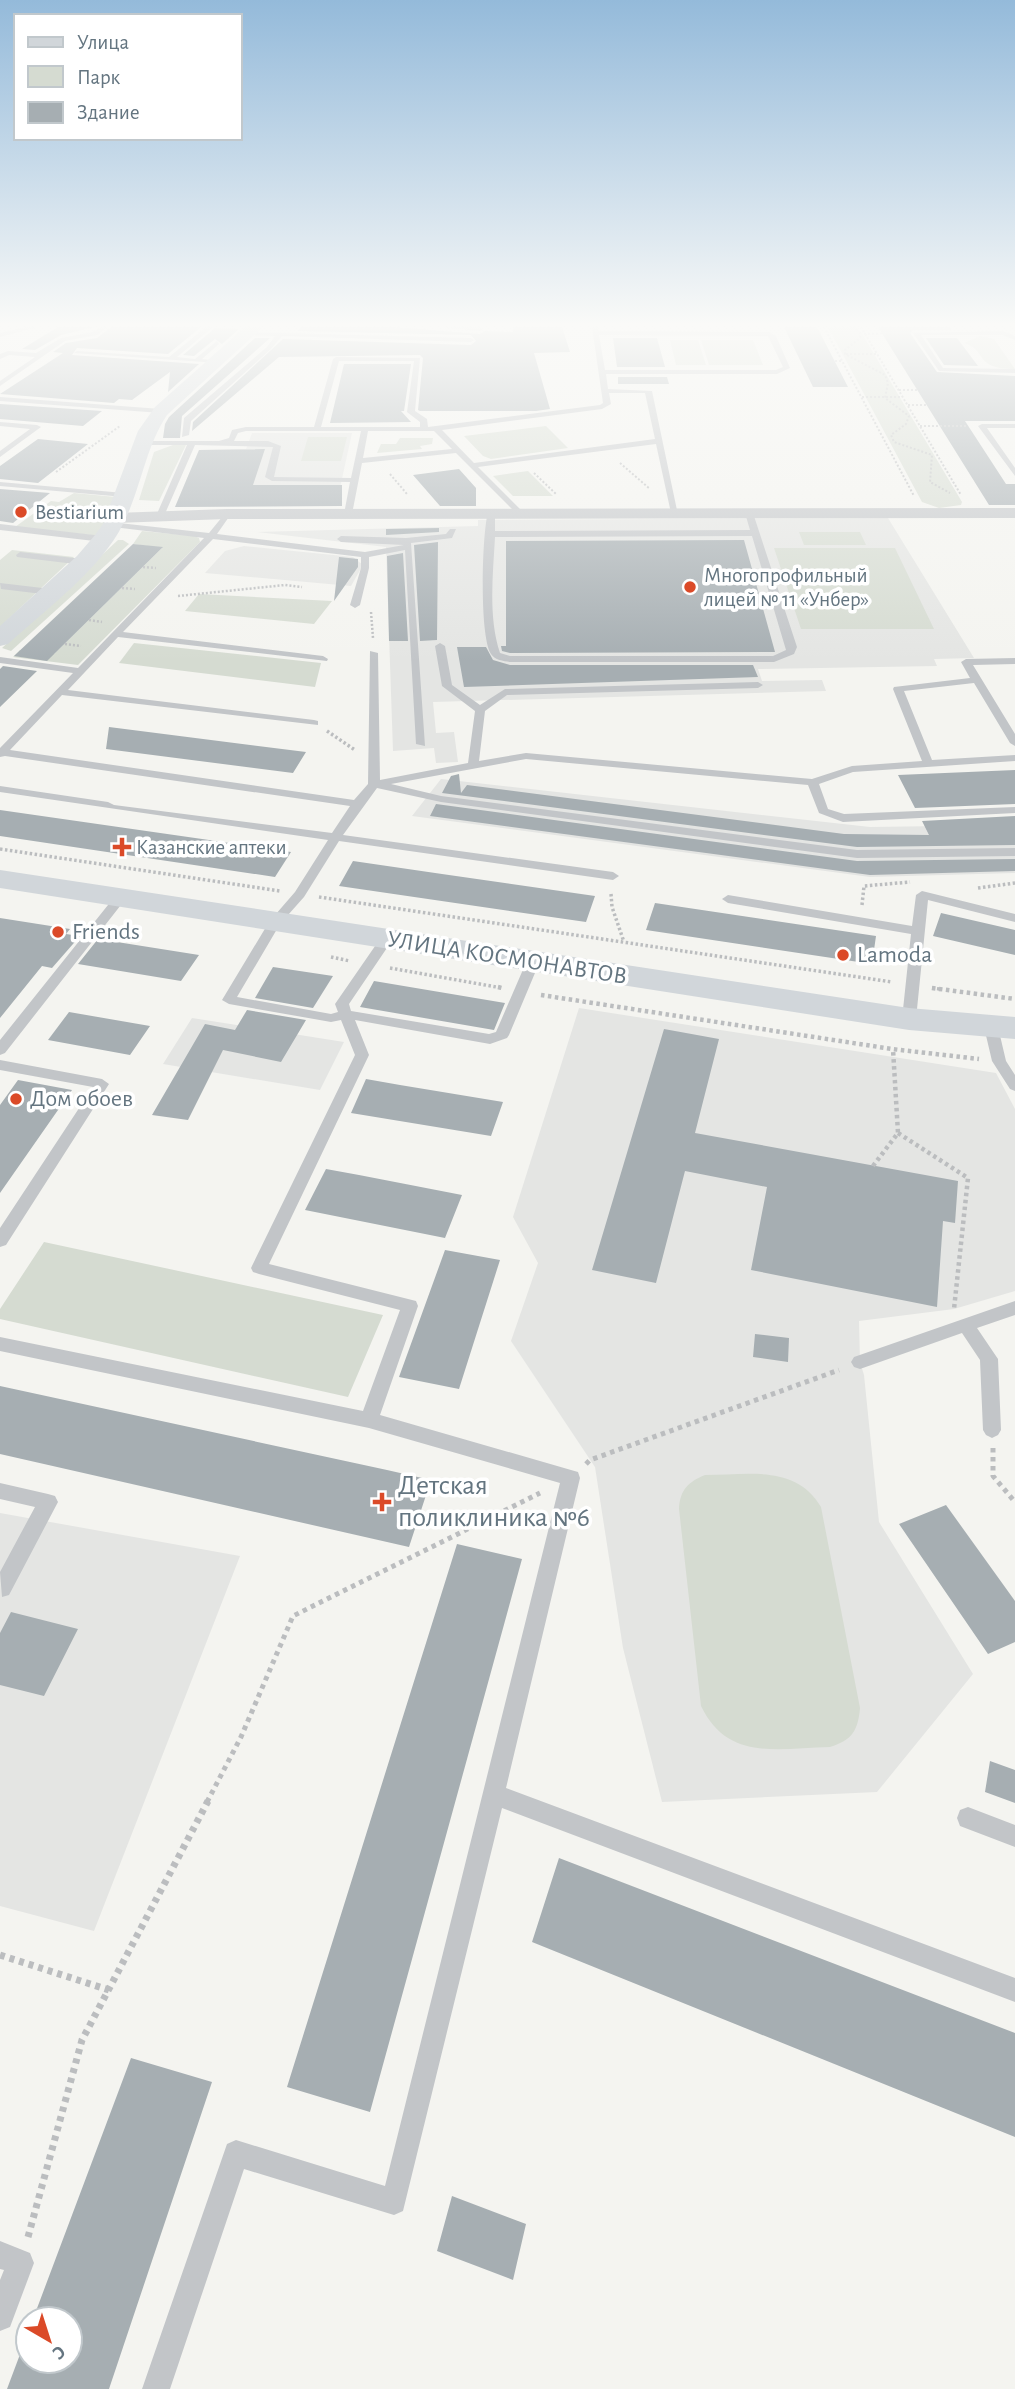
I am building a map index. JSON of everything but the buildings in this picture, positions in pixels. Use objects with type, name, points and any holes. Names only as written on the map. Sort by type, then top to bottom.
[{"type":"street","points":[[0,639],[83,562],[111,527],[144,438]]},
{"type":"street","points":[[111,527],[160,516],[227,514],[1015,513]]},
{"type":"street","name":"УЛИЦА КОСМОНАВТОВ","points":[[0,879],[909,1019],[1003,1028]]},
{"type":"lane","points":[[0,455],[22,438]]},
{"type":"lane","points":[[214,443],[231,438]]},
{"type":"lane","points":[[348,514],[363,438]]},
{"type":"lane","points":[[445,438],[520,514]]},
{"type":"lane","points":[[991,438],[1015,474]]},
{"type":"lane","points":[[474,466],[659,441],[675,513]]},
{"type":"lane","points":[[142,443],[268,443],[277,446],[269,477],[274,480],[355,480]]},
{"type":"lane","points":[[160,516],[192,443]]},
{"type":"lane","points":[[358,461],[456,451]]},
{"type":"lane","points":[[0,484],[124,495]]},
{"type":"lane","points":[[491,514],[490,635],[495,653],[499,656],[510,659],[774,659],[786,656],[792,647],[749,513]]},
{"type":"lane","points":[[1,753],[211,536],[227,514]]},
{"type":"lane","points":[[0,527],[111,527],[365,555],[449,536],[453,531]]},
{"type":"lane","points":[[491,534],[755,533]]},
{"type":"lane","points":[[341,539],[407,544]]},
{"type":"lane","points":[[407,544],[421,744]]},
{"type":"lane","points":[[20,555],[83,562]]},
{"type":"lane","points":[[355,605],[365,568],[365,555]]},
{"type":"lane","points":[[1,586],[51,592]]},
{"type":"lane","points":[[116,634],[323,659]]},
{"type":"lane","points":[[440,646],[447,686],[480,710]]},
{"type":"lane","points":[[373,653],[374,784],[358,804],[300,894],[275,922],[229,1000],[331,1018],[346,1014],[490,1039],[502,1035],[533,961]]},
{"type":"lane","points":[[0,660],[80,671]]},
{"type":"lane","points":[[1015,661],[966,662],[1015,743]]},
{"type":"lane","points":[[929,763],[898,689],[977,680]]},
{"type":"lane","points":[[473,766],[480,710],[505,692],[758,685]]},
{"type":"lane","points":[[60,692],[314,723]]},
{"type":"lane","points":[[1,753],[358,804]]},
{"type":"lane","points":[[374,784],[526,756],[813,782],[852,769],[1015,758]]},
{"type":"lane","points":[[813,782],[823,811],[843,818],[1015,810]]},
{"type":"lane","points":[[374,784],[440,799],[857,854],[1015,852]]},
{"type":"lane","points":[[0,789],[612,876]]},
{"type":"lane","points":[[909,1019],[922,895],[1015,918]]},
{"type":"lane","points":[[0,1051],[120,898]]},
{"type":"lane","points":[[728,900],[918,931]]},
{"type":"lane","points":[[369,1420],[410,1306],[259,1268],[362,1055],[342,1004],[387,939]]},
{"type":"lane","points":[[1003,1028],[999,1061],[1015,1086]]},
{"type":"lane","points":[[0,1065],[102,1084],[0,1241]]},
{"type":"lane","points":[[860,1362],[1015,1308]]},
{"type":"lane","points":[[965,1324],[989,1359],[992,1430]]},
{"type":"lane","points":[[0,1344],[369,1420],[571,1478],[394,2202],[236,2153],[156,2389]]},
{"type":"lane","points":[[0,1491],[48,1502],[9,1577],[2,1588],[0,1587]]},
{"type":"lane","points":[[495,1794],[1015,1990]]},
{"type":"lane","points":[[968,1818],[1015,1836]]},
{"type":"lane","points":[[0,2316],[10,2259]]},
{"type":"path","points":[[36,487],[101,438]]},
{"type":"path","points":[[884,438],[918,500]]},
{"type":"path","points":[[892,438],[894,442],[932,455],[930,482],[954,495]]},
{"type":"path","points":[[928,438],[961,494]]},
{"type":"path","points":[[531,470],[556,494]]},
{"type":"path","points":[[151,598],[285,585],[302,587]]},
{"type":"path","points":[[355,605],[372,613],[373,653]]},
{"type":"path","points":[[314,723],[374,762]]},
{"type":"path","points":[[0,849],[1015,999]]},
{"type":"path","points":[[612,876],[610,908],[622,927],[624,942]]},
{"type":"path","points":[[860,921],[864,886],[910,881],[920,884]]},
{"type":"path","points":[[873,1166],[898,1132],[892,1049]]},
{"type":"path","points":[[898,1132],[968,1178],[954,1309]]},
{"type":"path","points":[[590,1460],[860,1362]]},
{"type":"path","points":[[992,1430],[993,1476],[1015,1502]]},
{"type":"path","points":[[10,2259],[82,2040],[241,1737],[293,1616],[571,1478]]},
{"type":"path","points":[[0,1955],[109,1990]]},
{"type":"shaded area","points":[[250,438],[351,438],[336,506],[175,507],[199,450],[246,449]]},
{"type":"shaded area","name":"Многопрофильный лицей № 11 «Унбер»","points":[[888,518],[974,658],[934,659],[937,666],[758,669],[762,681],[822,680],[826,691],[433,702],[436,733],[454,732],[458,762],[436,763],[434,748],[393,751],[386,547],[257,532],[478,526],[478,520]]},
{"type":"shaded area","points":[[244,546],[353,557],[363,565],[351,586],[205,573],[225,551]]},
{"type":"shaded area","points":[[441,779],[870,827],[1015,825],[1015,873],[870,877],[412,816]]},
{"type":"shaded area","points":[[579,1008],[996,1073],[1015,1109],[1015,1291],[954,1309],[859,1321],[860,1362],[864,1375],[879,1522],[973,1674],[877,1792],[662,1802],[623,1648],[595,1467],[511,1341],[538,1263],[513,1217]]},
{"type":"shaded area","points":[[192,1018],[344,1042],[320,1090],[163,1064]]},
{"type":"shaded area","points":[[0,1513],[240,1556],[94,1931],[0,1906]]},
{"type":"green space","points":[[308,438],[347,438],[341,461],[301,461]]},
{"type":"green space","points":[[400,438],[433,438],[432,444],[420,446],[422,449],[377,453],[381,444],[396,444]]},
{"type":"green space","points":[[466,438],[558,438],[568,448],[491,459],[483,456]]},
{"type":"green space","points":[[888,438],[924,438],[962,502],[961,505],[939,508],[922,502]]},
{"type":"green space","points":[[173,445],[186,445],[159,501],[139,500],[154,452]]},
{"type":"green space","points":[[528,471],[553,496],[513,496],[493,476]]},
{"type":"green space","points":[[74,493],[116,497],[100,536],[15,527],[51,501],[59,502]]},
{"type":"green space","points":[[142,531],[194,536],[199,538],[200,542],[78,665],[13,657],[20,650],[54,654],[162,548],[133,544]]},
{"type":"green space","points":[[799,532],[860,532],[866,545],[804,545]]},
{"type":"green space","points":[[118,540],[129,544],[11,651],[2,648]]},
{"type":"green space","points":[[774,548],[895,548],[934,629],[801,629]]},
{"type":"green space","points":[[12,550],[74,557],[0,627],[0,560]]},
{"type":"green space","points":[[199,594],[332,601],[314,624],[185,611]]},
{"type":"green space","points":[[134,643],[321,663],[315,687],[119,663]]},
{"type":"green space","points":[[44,1242],[383,1315],[348,1397],[0,1319],[0,1309]]},
{"type":"green space","points":[[754,1474],[785,1478],[811,1493],[821,1507],[860,1708],[858,1723],[849,1738],[844,1741],[830,1747],[756,1748],[725,1736],[712,1724],[701,1706],[679,1509],[686,1488],[705,1475]]},
{"type":"place","name":"Bestiarium","points":[[21,512]]},
{"type":"place","name":"Многопрофильный лицей № 11 «Унбер»","points":[[690,587]]},
{"type":"place","name":"Казанские аптеки","points":[[122,847]]},
{"type":"place","name":"Friends","points":[[58,932]]},
{"type":"place","name":"Lamoda","points":[[843,955]]},
{"type":"place","name":"Дом обоев","points":[[16,1099]]},
{"type":"place","name":"Детская поликлиника №6","points":[[382,1502]]}]
